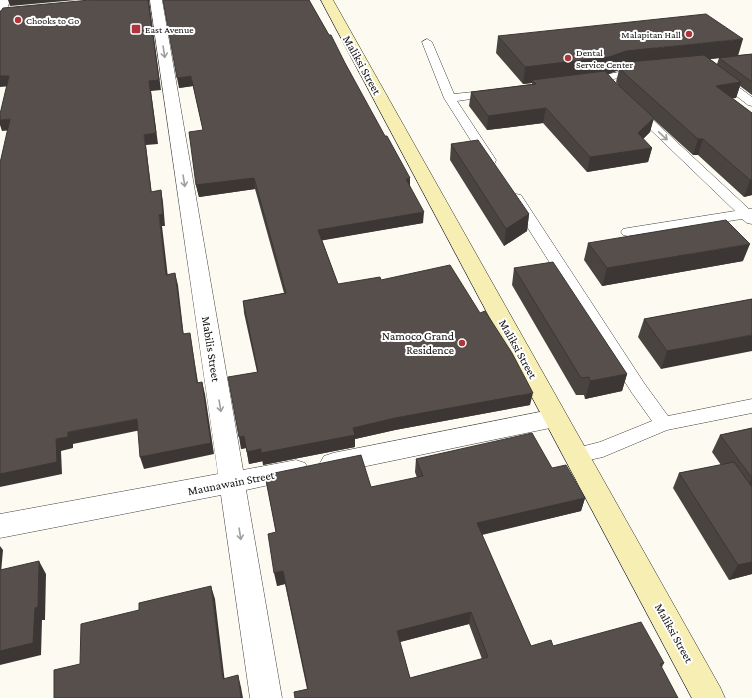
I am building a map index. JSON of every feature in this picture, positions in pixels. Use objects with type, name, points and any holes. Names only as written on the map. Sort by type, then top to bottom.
[{"type":"street","name":"Mabilis Street","points":[[156,0],[266,698]]},
{"type":"street","name":"Maliksi Street","points":[[327,0],[709,698]]},
{"type":"street","points":[[1,10],[16,10]]},
{"type":"street","name":"Maunawain Street","points":[[0,526],[232,483],[555,418]]},
{"type":"lane","points":[[427,42],[450,98],[497,171]]},
{"type":"lane","points":[[577,82],[611,84],[622,74],[650,70]]},
{"type":"lane","points":[[709,70],[752,103]]},
{"type":"lane","points":[[450,98],[505,91]]},
{"type":"lane","points":[[627,102],[750,215]]},
{"type":"lane","points":[[510,190],[638,388],[664,424]]},
{"type":"lane","points":[[628,232],[750,215]]},
{"type":"lane","points":[[576,455],[603,449],[664,424],[752,406]]},
{"type":"building","points":[[90,0],[148,0],[159,80],[149,81],[156,133],[144,135],[151,192],[161,190],[163,214],[159,215],[166,275],[175,273],[183,334],[190,333],[197,383],[202,382],[211,443],[140,457],[137,419],[68,432],[68,437],[56,439],[57,462],[0,474],[0,163],[10,119],[0,120],[0,114],[9,76],[0,76],[0,11],[3,8]]},
{"type":"building","points":[[163,0],[309,0],[329,35],[331,35],[385,136],[387,136],[410,178],[406,179],[424,212],[318,230],[338,284],[380,277],[381,280],[450,265],[480,313],[485,311],[512,353],[533,393],[395,418],[353,428],[355,435],[261,453],[261,449],[247,452],[244,436],[239,437],[228,377],[258,372],[243,301],[286,293],[254,178],[196,185],[189,132],[203,130],[191,76],[177,78]]},
{"type":"building","points":[[706,14],[743,39],[626,51],[609,57],[525,67],[498,36]]},
{"type":"building","points":[[752,54],[752,82],[719,58]]},
{"type":"building","points":[[704,55],[741,82],[716,86],[752,113],[752,180],[750,180],[703,139],[698,139],[625,74],[620,67],[628,62]]},
{"type":"building","points":[[605,71],[654,118],[638,133],[652,148],[590,157],[546,108],[488,116],[471,92],[536,84],[532,80]]},
{"type":"building","points":[[478,140],[529,214],[506,229],[451,144]]},
{"type":"building","points":[[726,220],[750,244],[607,268],[588,243]]},
{"type":"building","points":[[553,262],[627,374],[590,381],[589,377],[581,378],[514,268]]},
{"type":"building","points":[[752,299],[752,335],[667,351],[644,319]]},
{"type":"building","points":[[752,428],[752,478],[720,435]]},
{"type":"building","points":[[532,433],[552,468],[566,465],[585,498],[477,523],[531,646],[551,640],[553,646],[641,622],[664,663],[660,664],[678,698],[295,698],[294,692],[308,689],[283,571],[274,573],[268,534],[276,532],[265,475],[361,455],[371,487],[423,476],[416,459]],"holes":[[[471,612],[488,657],[410,678],[397,631]]]},
{"type":"building","points":[[734,462],[752,487],[752,562],[738,565],[679,473]]},
{"type":"building","points":[[39,561],[38,607],[35,608],[33,643],[0,651],[0,570]]},
{"type":"building","points":[[211,586],[223,679],[238,675],[241,698],[54,698],[54,670],[80,664],[81,624],[139,610],[139,603]]},
{"type":"place","name":"Chooks to Go","points":[[18,20]]},
{"type":"place","name":"East Avenue","points":[[136,29]]},
{"type":"place","name":"Malapitan Hall","points":[[689,34]]},
{"type":"place","name":"Dental Service Center","points":[[568,58]]},
{"type":"place","name":"Namoco Grand Residence","points":[[462,343]]}]
